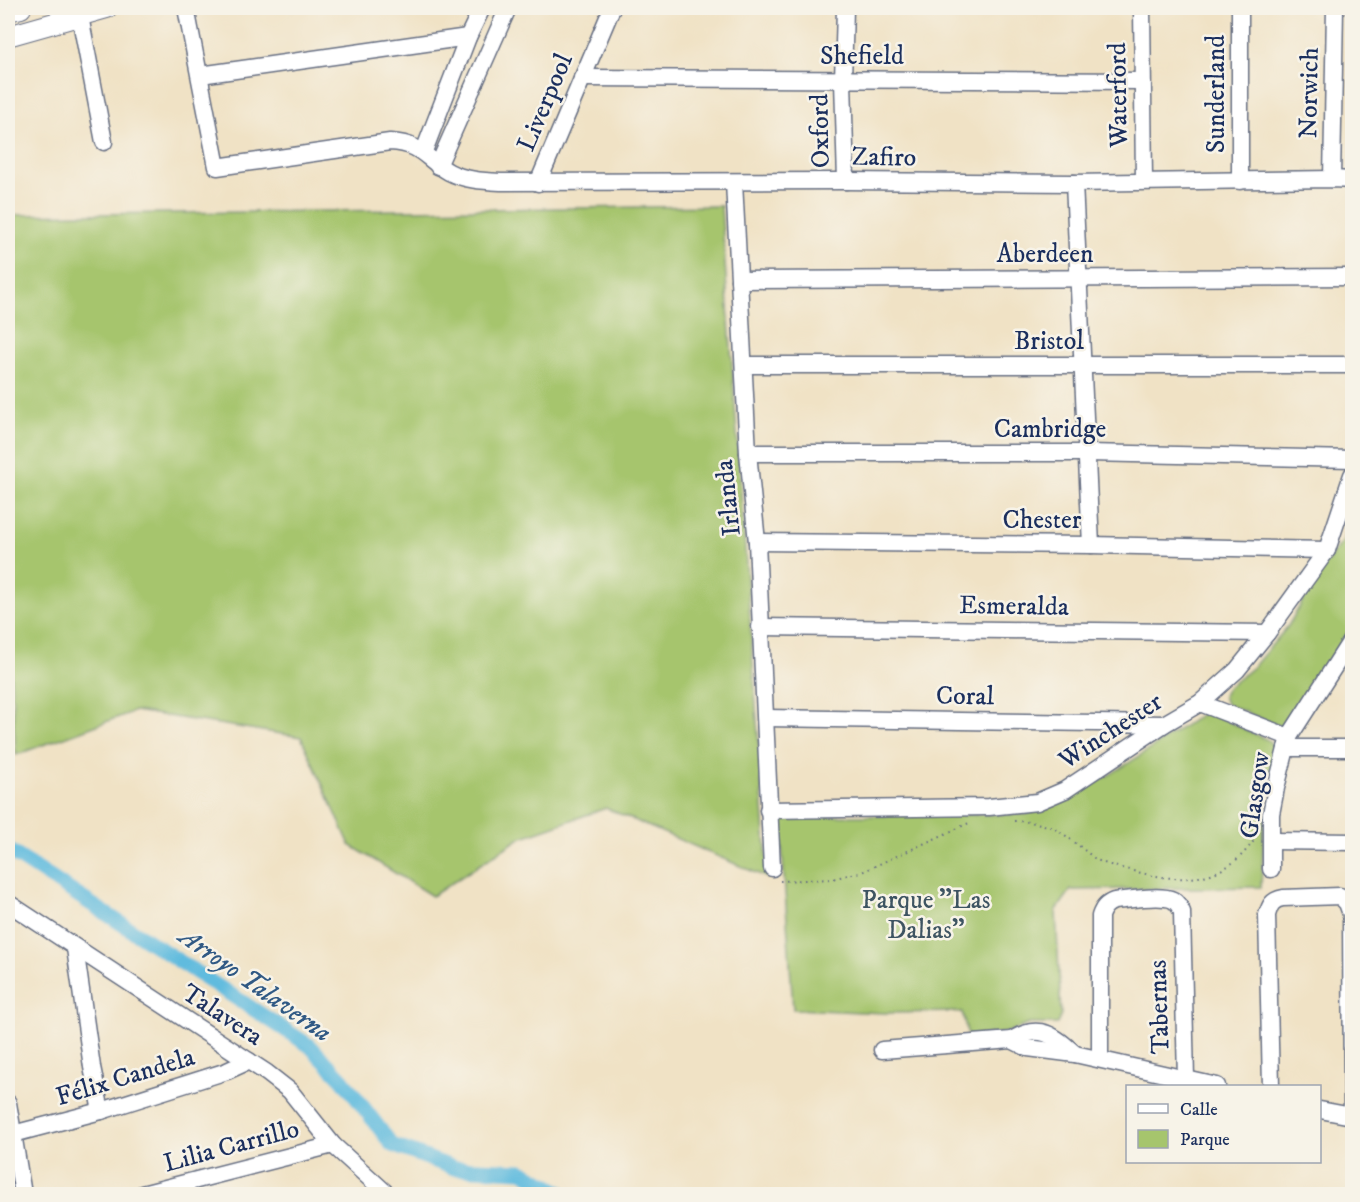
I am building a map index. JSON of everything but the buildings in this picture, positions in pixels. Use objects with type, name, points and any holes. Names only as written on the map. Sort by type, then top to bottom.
[{"type":"street","points":[[8,11],[21,8]]},
{"type":"street","points":[[8,36],[107,8]]},
{"type":"street","points":[[186,8],[217,167],[390,142],[401,142],[424,151],[482,8]]},
{"type":"street","points":[[438,166],[508,8]]},
{"type":"street","name":"Liverpool","points":[[538,183],[612,8]]},
{"type":"street","name":"Oxford","points":[[845,8],[843,81],[846,181]]},
{"type":"street","name":"Waterford","points":[[1142,8],[1144,181]]},
{"type":"street","name":"Sunderland","points":[[1240,8],[1240,181]]},
{"type":"street","name":"Norwich","points":[[1332,179],[1335,8]]},
{"type":"street","points":[[80,16],[104,142]]},
{"type":"street","points":[[200,75],[468,38]]},
{"type":"street","name":"Shefield","points":[[582,78],[1142,81]]},
{"type":"street","name":"Zafiro","points":[[424,151],[438,166],[452,174],[474,180],[538,183],[846,181],[1074,183],[1353,180]]},
{"type":"street","name":"Irlanda","points":[[734,182],[748,453],[757,542],[772,868]]},
{"type":"street","points":[[1074,183],[1091,545]]},
{"type":"street","name":"Aberdeen","points":[[739,280],[1353,277]]},
{"type":"street","name":"Bristol","points":[[745,365],[1353,366]]},
{"type":"street","name":"Cambridge","points":[[748,453],[1088,453],[1353,459]]},
{"type":"street","name":"Winchester","points":[[768,810],[989,807],[1037,802],[1065,790],[1164,724],[1200,703],[1237,670],[1267,633],[1327,550],[1353,476]]},
{"type":"street","name":"Chester","points":[[757,542],[1327,550]]},
{"type":"street","name":"Esmeralda","points":[[760,627],[1267,633]]},
{"type":"street","name":"Glasgow","points":[[1271,869],[1272,814],[1288,742],[1345,662],[1353,639]]},
{"type":"street","points":[[1200,703],[1288,742],[1353,748]]},
{"type":"street","name":"Coral","points":[[766,718],[1164,724]]},
{"type":"street","points":[[1271,841],[1353,842]]},
{"type":"street","points":[[1271,1085],[1267,915],[1270,905],[1275,899],[1283,898],[1340,897],[1349,907],[1352,921],[1352,1116],[1321,1110]]},
{"type":"street","name":"Tabernas","points":[[1100,1059],[1100,916],[1102,909],[1114,901],[1161,898],[1172,900],[1179,905],[1182,912],[1186,1079]]},
{"type":"street","name":"Talavera","points":[[8,903],[249,1061],[290,1091],[333,1144],[387,1194]]},
{"type":"street","points":[[75,948],[92,1067],[101,1111]]},
{"type":"street","points":[[882,1050],[1012,1040],[1028,1048],[1076,1054],[1213,1085]]},
{"type":"street","name":"Félix Candela","points":[[13,1134],[101,1111],[227,1071],[249,1061]]},
{"type":"street","points":[[8,1103],[23,1194]]},
{"type":"street","name":"Lilia Carrillo","points":[[142,1194],[333,1144]]},
{"type":"path","points":[[1013,821],[1036,821],[1062,832],[1094,859],[1119,867],[1154,877],[1198,877],[1223,870],[1245,853],[1272,814]]},
{"type":"path","points":[[772,868],[778,881],[832,879],[853,875],[969,823]]},
{"type":"green space","points":[[721,206],[768,878],[606,808],[520,838],[432,896],[350,845],[301,737],[135,711],[16,755],[8,631],[8,215]]},
{"type":"green space","points":[[1352,512],[1352,626],[1286,729],[1226,704],[1223,696],[1226,689],[1254,666],[1288,626],[1322,568],[1344,540]]},
{"type":"green space","name":"Parque \"Las Dalias\"","points":[[1206,711],[1268,740],[1276,749],[1266,794],[1261,887],[1071,890],[1056,911],[1061,1015],[1057,1024],[1029,1024],[1006,1033],[968,1036],[962,1012],[885,1013],[793,1009],[780,817],[1027,814],[1098,782]]},
{"type":"waterway","name":"Arroyo Talaverna","points":[[8,850],[310,1046],[342,1079],[392,1145],[454,1168],[522,1171],[563,1194]]}]
